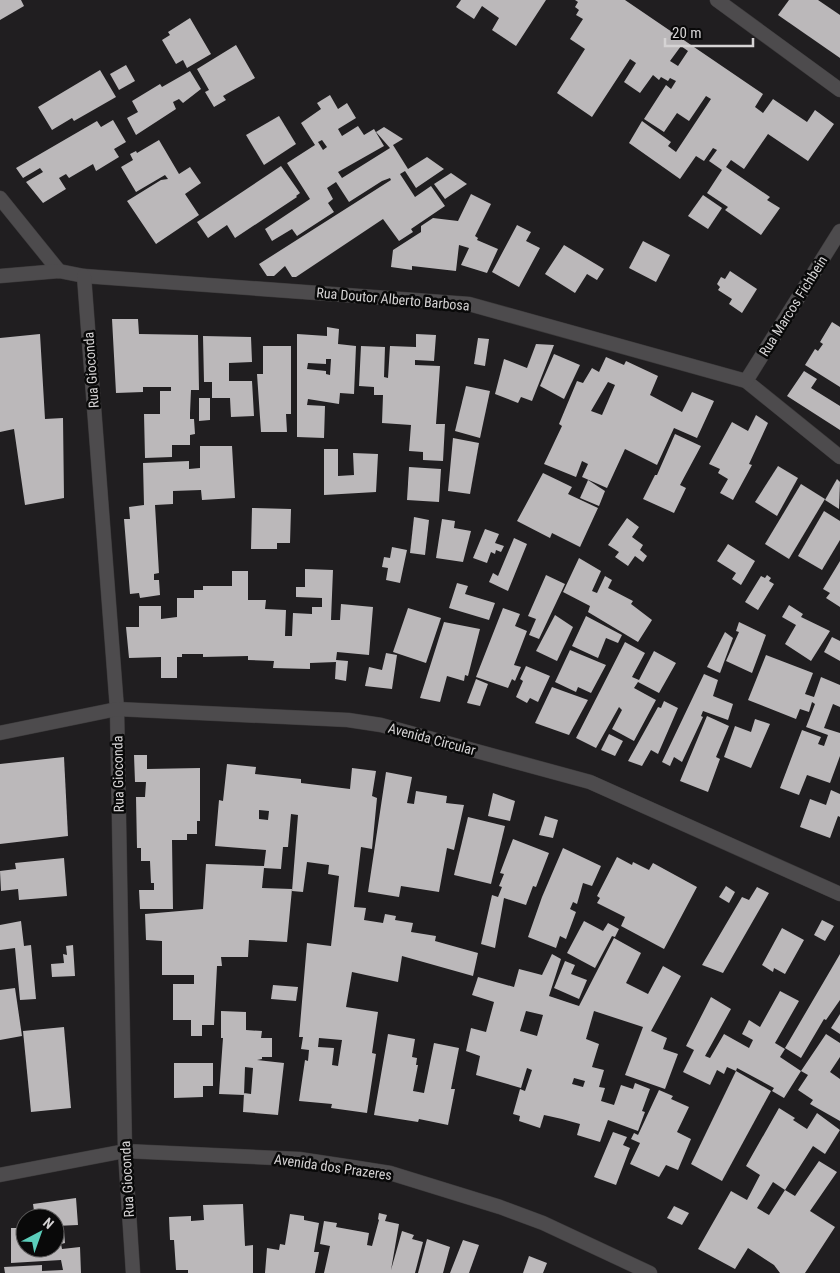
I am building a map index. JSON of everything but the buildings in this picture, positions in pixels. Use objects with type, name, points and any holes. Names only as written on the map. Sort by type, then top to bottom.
[{"type":"street","points":[[717,0],[840,90]]},
{"type":"street","points":[[0,198],[59,271]]},
{"type":"street","name":"Rua Marcos Fichbein","points":[[746,381],[835,248],[840,231]]},
{"type":"street","name":"Rua Doutor Alberto Barbosa","points":[[0,276],[59,271],[84,276],[468,304],[746,381],[840,457]]},
{"type":"street","name":"Rua Gioconda","points":[[84,276],[117,709],[125,1151],[133,1273]]},
{"type":"street","name":"Avenida Circular","points":[[0,733],[117,709],[348,720],[381,725],[590,782],[840,894]]},
{"type":"street","name":"Avenida dos Prazeres","points":[[0,1175],[125,1151],[299,1159],[390,1173],[447,1189],[534,1219],[650,1273]]}]
